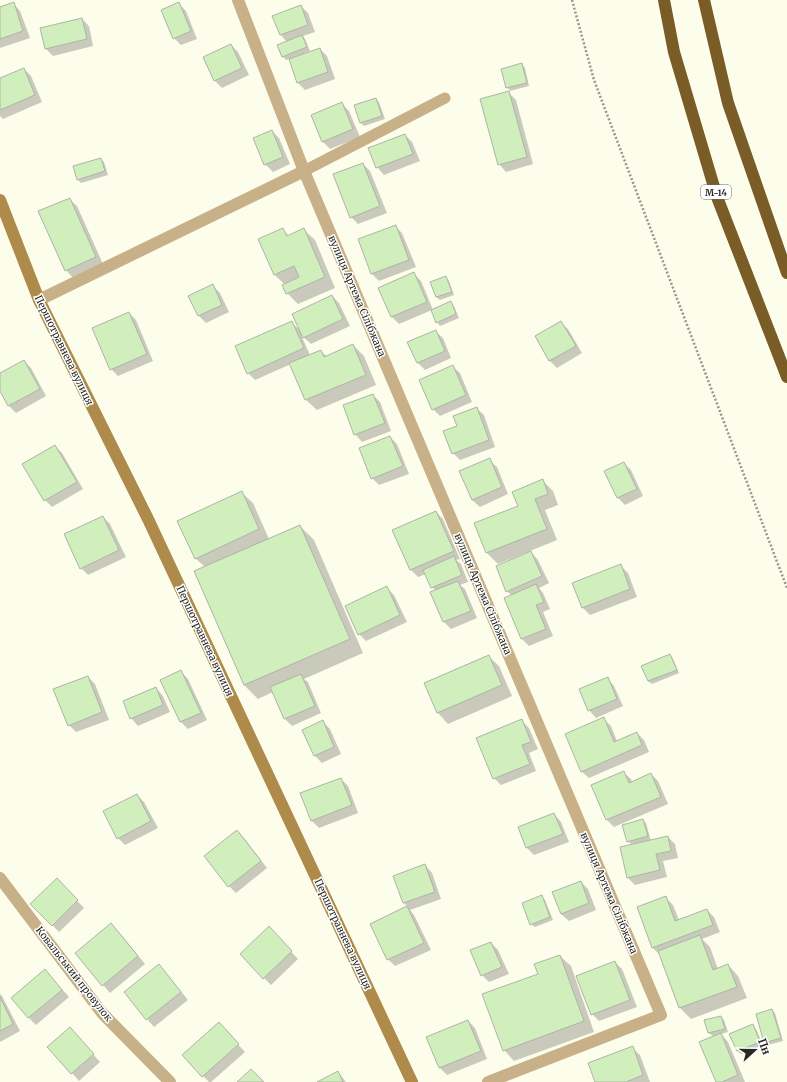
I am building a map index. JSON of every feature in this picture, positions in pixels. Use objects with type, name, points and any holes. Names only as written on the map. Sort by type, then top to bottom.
[{"type":"highway","name":"М-14","points":[[664,0],[674,52],[717,197],[787,377]]},
{"type":"highway","points":[[704,0],[728,103],[787,273]]},
{"type":"street","name":"вулиця Артема Сілібжана","points":[[238,0],[304,171],[661,1015],[488,1082]]},
{"type":"street","points":[[39,300],[304,171]]},
{"type":"street","name":"Першотравнева вулиця","points":[[0,200],[39,300],[148,519],[412,1082]]},
{"type":"street","name":"Ковальський провулок","points":[[0,878],[102,1013],[170,1082]]},
{"type":"lane","points":[[304,171],[446,98]]},
{"type":"path","points":[[572,0],[594,80],[787,588]]},
{"type":"building","points":[[14,2],[23,31],[0,39],[0,7]]},
{"type":"building","points":[[179,2],[191,31],[173,39],[161,10]]},
{"type":"building","points":[[301,5],[308,25],[280,35],[272,16]]},
{"type":"building","points":[[82,18],[87,39],[45,49],[40,28]]},
{"type":"building","points":[[302,35],[307,47],[282,57],[277,45]]},
{"type":"building","points":[[231,44],[242,68],[214,81],[203,57]]},
{"type":"building","points":[[320,48],[328,72],[297,83],[289,59]]},
{"type":"building","points":[[522,63],[527,83],[506,88],[501,69]]},
{"type":"building","points":[[24,68],[35,95],[0,110],[0,78]]},
{"type":"building","points":[[509,91],[527,157],[498,165],[480,99]]},
{"type":"building","points":[[376,98],[382,116],[360,123],[354,105]]},
{"type":"building","points":[[342,102],[353,129],[322,142],[311,115]]},
{"type":"building","points":[[272,130],[283,157],[264,165],[253,138]]},
{"type":"building","points":[[405,134],[413,154],[376,168],[368,148]]},
{"type":"building","points":[[101,158],[105,171],[77,180],[73,166]]},
{"type":"building","points":[[363,163],[380,206],[350,218],[333,174]]},
{"type":"building","points":[[70,198],[96,257],[65,271],[38,211]]},
{"type":"building","points":[[396,225],[409,260],[371,274],[358,239]]},
{"type":"building","points":[[283,228],[287,236],[304,228],[325,277],[286,294],[282,285],[299,277],[294,266],[274,275],[258,239]]},
{"type":"building","points":[[414,272],[427,302],[391,317],[378,288]]},
{"type":"building","points":[[446,276],[452,292],[436,297],[430,282]]},
{"type":"building","points":[[213,284],[222,305],[198,316],[188,296]]},
{"type":"building","points":[[332,295],[343,319],[303,338],[292,314]]},
{"type":"building","points":[[451,301],[456,314],[436,323],[431,310]]},
{"type":"building","points":[[129,312],[147,354],[110,370],[92,328]]},
{"type":"building","points":[[292,321],[304,348],[247,374],[235,346]]},
{"type":"building","points":[[561,321],[576,346],[549,361],[535,336]]},
{"type":"building","points":[[436,330],[445,351],[417,363],[407,342]]},
{"type":"building","points":[[353,344],[366,375],[305,400],[289,363],[321,350],[324,357]]},
{"type":"building","points":[[24,360],[40,389],[8,406],[0,391],[0,373]]},
{"type":"building","points":[[453,365],[466,395],[432,410],[419,380]]},
{"type":"building","points":[[373,394],[385,423],[354,435],[343,405]]},
{"type":"building","points":[[477,407],[489,440],[452,454],[443,431],[457,426],[453,416]]},
{"type":"building","points":[[390,436],[403,466],[371,479],[359,448]]},
{"type":"building","points":[[55,445],[77,482],[44,501],[22,464]]},
{"type":"building","points":[[490,458],[502,487],[472,500],[459,471]]},
{"type":"building","points":[[624,462],[637,489],[617,498],[604,471]]},
{"type":"building","points":[[543,479],[548,494],[535,499],[547,529],[486,553],[474,523],[518,506],[512,492]]},
{"type":"building","points":[[242,491],[259,529],[195,559],[177,521]]},
{"type":"building","points":[[436,511],[454,551],[410,570],[392,530]]},
{"type":"building","points":[[103,516],[119,550],[80,569],[64,534]]},
{"type":"building","points":[[300,525],[350,639],[244,685],[194,571]]},
{"type":"building","points":[[531,551],[542,576],[506,592],[496,566]]},
{"type":"building","points":[[454,556],[462,575],[431,588],[423,570]]},
{"type":"building","points":[[621,564],[630,589],[582,608],[572,583]]},
{"type":"building","points":[[458,581],[471,611],[443,622],[430,592]]},
{"type":"building","points":[[536,584],[544,602],[536,605],[546,629],[521,639],[504,598]]},
{"type":"building","points":[[387,586],[400,615],[358,635],[345,606]]},
{"type":"building","points":[[670,654],[677,670],[648,681],[641,666]]},
{"type":"building","points":[[489,655],[502,685],[437,713],[424,683]]},
{"type":"building","points":[[181,670],[201,713],[180,722],[160,680]]},
{"type":"building","points":[[301,674],[315,706],[284,719],[270,687]]},
{"type":"building","points":[[88,676],[102,712],[68,726],[53,689]]},
{"type":"building","points":[[608,677],[617,699],[588,711],[579,689]]},
{"type":"building","points":[[156,687],[163,705],[130,719],[123,701]]},
{"type":"building","points":[[604,717],[614,742],[637,732],[642,745],[581,772],[565,734]]},
{"type":"building","points":[[522,719],[531,742],[522,745],[530,764],[493,779],[476,738]]},
{"type":"building","points":[[323,720],[334,747],[314,756],[302,730]]},
{"type":"building","points":[[624,771],[629,783],[651,773],[661,797],[606,820],[591,785]]},
{"type":"building","points":[[341,778],[352,805],[311,821],[300,793]]},
{"type":"building","points":[[137,794],[151,821],[117,839],[103,811]]},
{"type":"building","points":[[554,813],[563,834],[526,848],[518,827]]},
{"type":"building","points":[[643,819],[648,836],[627,842],[622,825]]},
{"type":"building","points":[[237,830],[261,861],[228,887],[204,856]]},
{"type":"building","points":[[668,836],[671,851],[656,854],[660,870],[627,878],[620,847]]},
{"type":"building","points":[[425,864],[435,892],[403,903],[393,876]]},
{"type":"building","points":[[57,878],[78,900],[52,926],[30,904]]},
{"type":"building","points":[[581,881],[589,903],[561,914],[552,892]]},
{"type":"building","points":[[542,895],[550,917],[530,925],[522,903]]},
{"type":"building","points":[[666,896],[675,921],[707,909],[713,925],[652,948],[637,907]]},
{"type":"building","points":[[407,906],[424,943],[387,960],[370,924]]},
{"type":"building","points":[[111,923],[138,956],[102,986],[75,953]]},
{"type":"building","points":[[269,926],[292,951],[263,979],[240,954]]},
{"type":"building","points":[[700,935],[713,970],[728,964],[737,987],[679,1008],[658,951]]},
{"type":"building","points":[[491,942],[502,967],[481,976],[470,950]]},
{"type":"building","points":[[560,955],[584,1021],[503,1051],[482,994],[538,974],[534,964]]},
{"type":"building","points":[[615,961],[630,1000],[591,1015],[576,976]]},
{"type":"building","points":[[159,964],[181,992],[146,1020],[124,992]]},
{"type":"building","points":[[45,969],[62,990],[28,1018],[11,998]]},
{"type":"building","points":[[0,997],[13,1024],[0,1031]]},
{"type":"building","points":[[772,1009],[781,1038],[764,1043],[756,1014]]},
{"type":"building","points":[[721,1016],[725,1029],[708,1033],[704,1020]]},
{"type":"building","points":[[468,1020],[481,1051],[439,1068],[426,1037]]},
{"type":"building","points":[[219,1022],[239,1044],[202,1077],[182,1055]]},
{"type":"building","points":[[753,1024],[760,1042],[737,1051],[729,1034]]},
{"type":"building","points":[[70,1027],[94,1054],[71,1074],[47,1047]]},
{"type":"building","points":[[721,1033],[738,1075],[722,1082],[716,1082],[699,1042]]},
{"type":"building","points":[[633,1046],[643,1075],[626,1082],[595,1082],[588,1063]]},
{"type":"building","points":[[251,1069],[264,1082],[237,1082]]},
{"type":"building","points":[[338,1071],[343,1082],[317,1082]]}]
